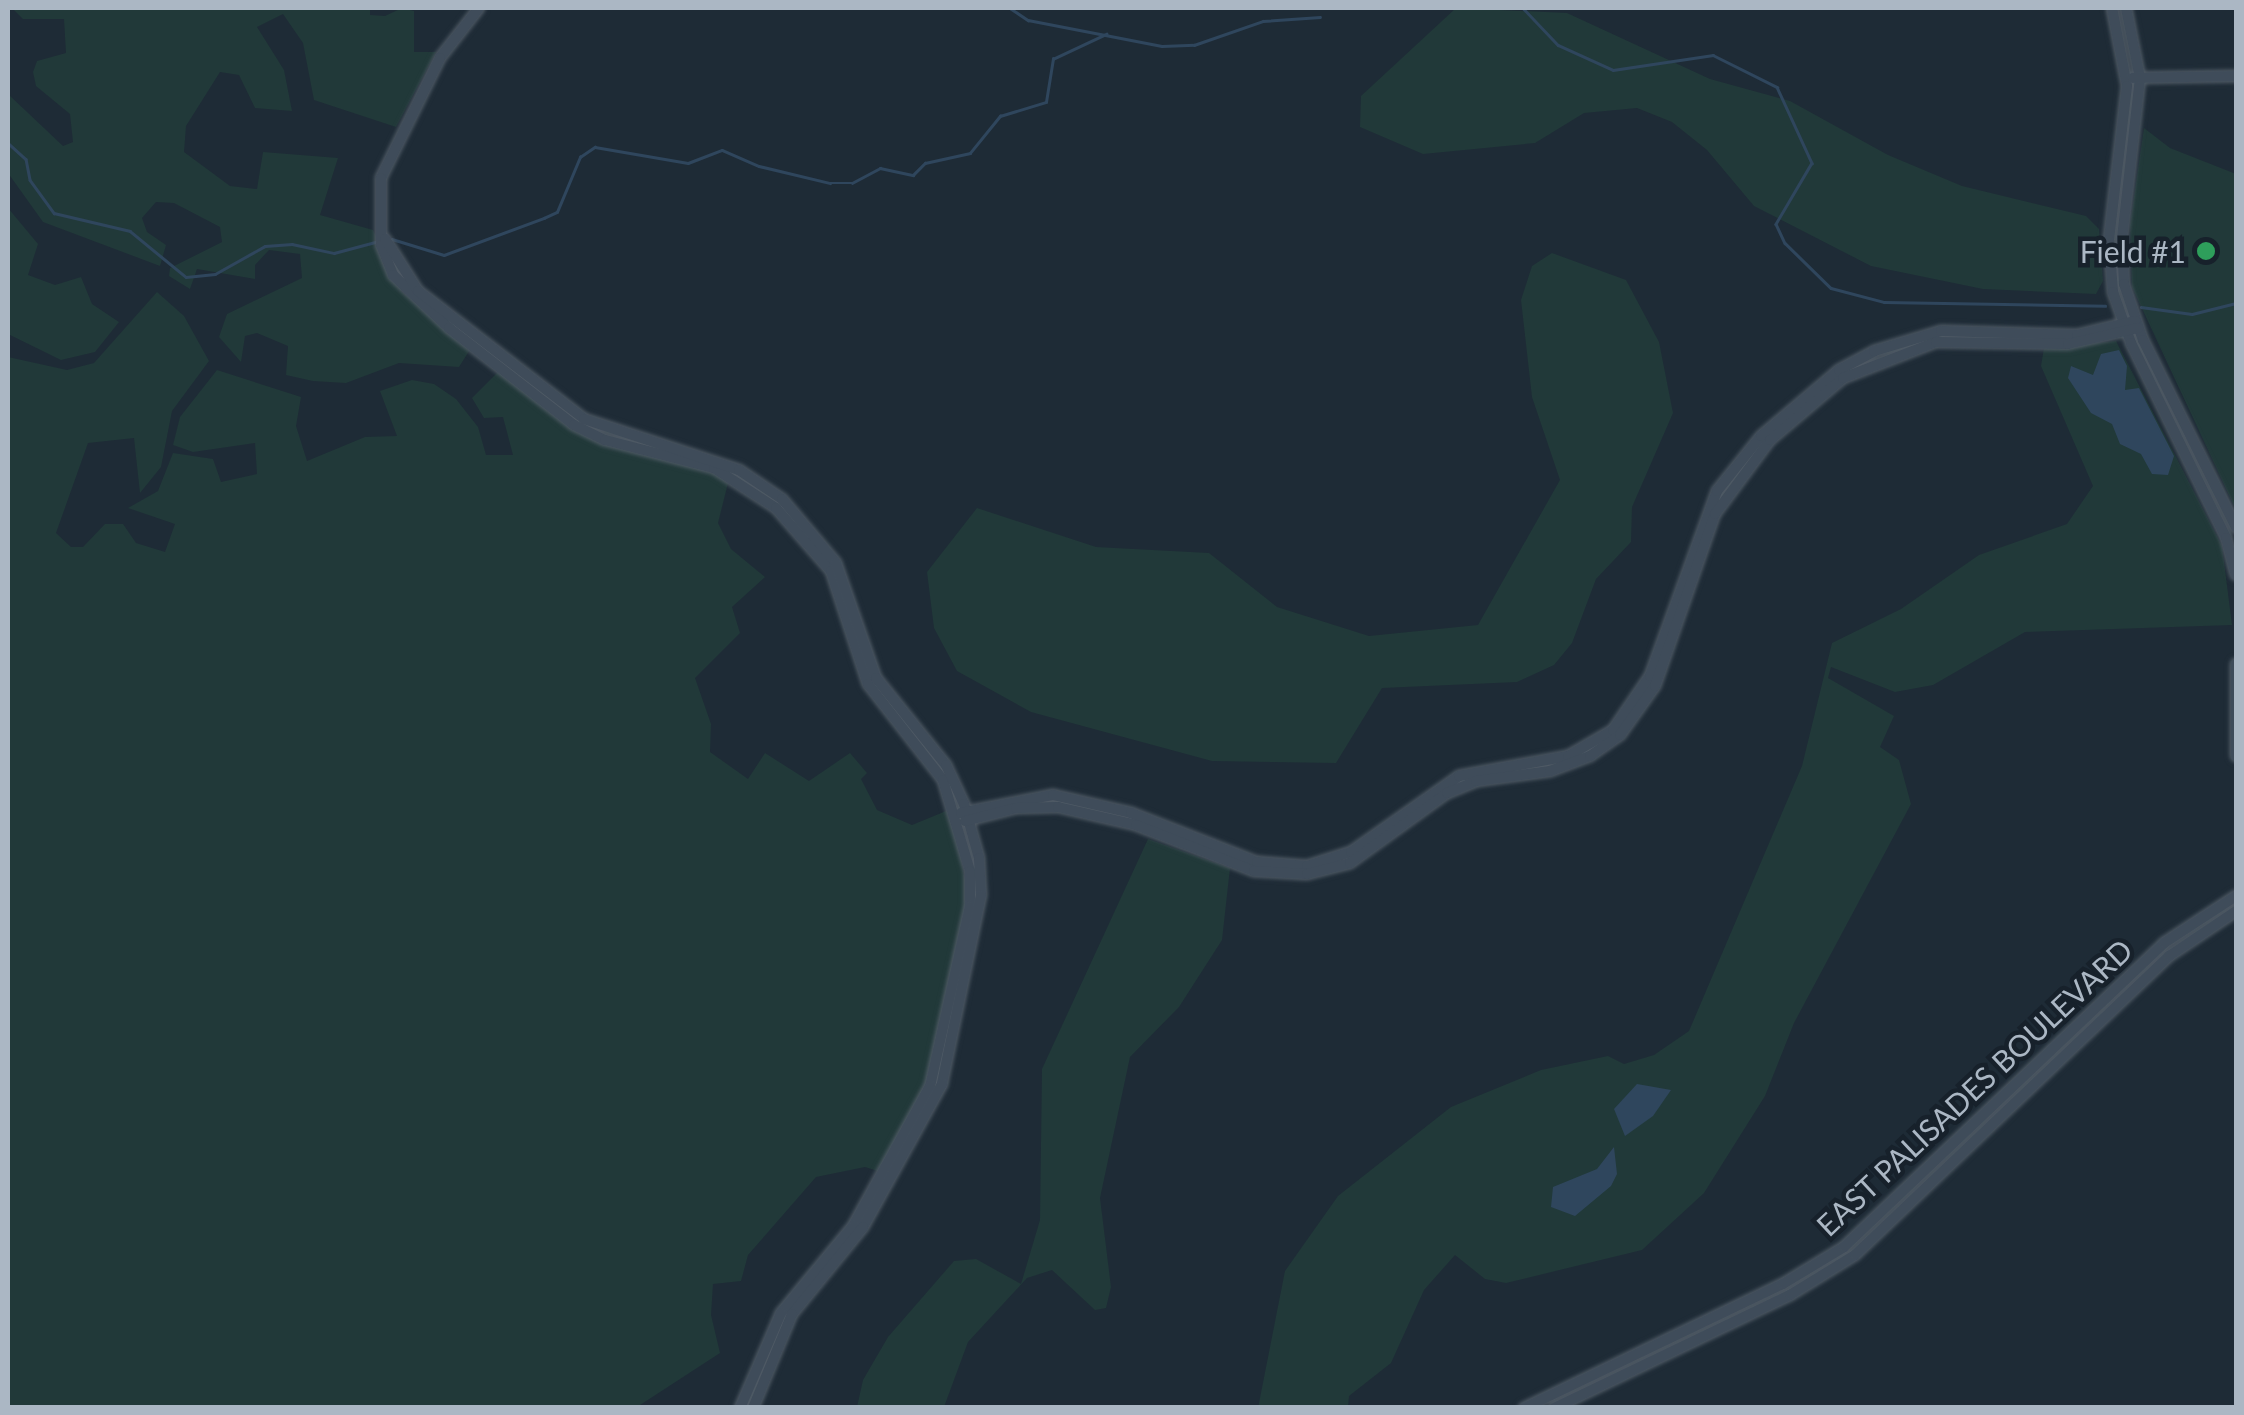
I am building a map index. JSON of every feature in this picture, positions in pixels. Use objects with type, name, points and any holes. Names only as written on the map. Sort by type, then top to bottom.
[{"type":"street","points":[[480,8],[448,44],[381,178],[382,234],[388,264],[403,286],[574,425],[605,440],[714,468],[776,508],[824,560],[868,684],[943,780],[979,858],[979,914],[942,1084],[863,1227],[792,1314],[754,1408]]},
{"type":"street","points":[[2112,8],[2127,78],[2109,240],[2130,326],[2218,520],[2236,575]]},
{"type":"street","points":[[2126,8],[2140,78],[2122,238],[2130,326],[2236,527]]},
{"type":"street","points":[[2127,78],[2236,76]]},
{"type":"street","points":[[963,817],[1053,795],[1131,813],[1257,862],[1308,866],[1351,852],[1460,776],[1568,756],[1614,730],[1650,676],[1717,491],[1761,436],[1839,370],[1874,350],[1942,331],[2077,335],[2130,326]]},
{"type":"street","points":[[2236,664],[2236,756]]},
{"type":"street","points":[[740,1408],[782,1312],[852,1226],[930,1086],[970,906],[963,817]]},
{"type":"street","name":"EAST PALISADES BOULEVARD","points":[[1524,1408],[1784,1284],[1844,1247],[2164,944],[2236,896]]},
{"type":"street","name":"EAST PALISADES BOULEVARD","points":[[1554,1408],[1790,1295],[1854,1255],[2169,956],[2236,911]]},
{"type":"green space","points":[[12,8],[370,8],[370,15],[385,16],[402,8],[414,11],[414,52],[436,52],[396,127],[314,100],[303,43],[283,14],[257,27],[284,70],[292,111],[255,108],[239,75],[220,72],[186,126],[184,152],[230,186],[257,189],[263,152],[338,158],[320,215],[373,230],[402,292],[471,348],[459,367],[399,363],[346,383],[313,381],[286,375],[288,346],[257,333],[245,336],[241,362],[219,337],[227,314],[302,278],[300,254],[269,250],[255,265],[255,279],[197,269],[190,289],[169,276],[170,268],[222,242],[220,227],[174,203],[156,202],[142,218],[147,232],[166,245],[160,266],[43,222],[8,173],[8,94],[63,146],[73,142],[70,114],[36,86],[33,72],[37,61],[66,53],[64,19],[23,19]]},
{"type":"green space","points":[[1456,8],[1567,13],[1710,79],[1790,101],[1888,155],[1962,186],[2086,216],[2099,229],[2103,281],[2096,294],[1983,289],[1871,266],[1754,206],[1707,150],[1672,122],[1637,108],[1584,113],[1535,143],[1423,154],[1360,127],[1361,96]]},
{"type":"green space","points":[[2144,128],[2170,148],[2236,174],[2236,510],[2132,287],[2130,224]]},
{"type":"green space","points":[[8,208],[38,244],[28,275],[55,285],[81,277],[92,304],[119,322],[95,352],[61,360],[8,334]]},
{"type":"green space","points":[[1552,253],[1626,280],[1659,342],[1673,413],[1632,507],[1631,542],[1596,579],[1572,643],[1554,665],[1517,682],[1382,688],[1336,763],[1212,761],[1031,712],[957,671],[934,628],[927,572],[977,508],[1096,547],[1209,553],[1277,607],[1369,636],[1478,625],[1560,480],[1532,397],[1521,300],[1532,266]]},
{"type":"green space","points":[[157,292],[184,316],[209,361],[172,411],[161,467],[140,493],[134,438],[88,443],[56,533],[71,547],[83,547],[105,524],[123,524],[136,543],[165,552],[175,524],[128,508],[158,491],[173,453],[213,459],[221,482],[257,474],[255,443],[193,452],[173,445],[180,417],[217,370],[301,397],[296,426],[307,461],[365,437],[397,436],[380,391],[412,380],[434,384],[456,399],[478,427],[486,455],[513,455],[503,417],[484,418],[472,398],[500,370],[569,424],[729,479],[718,523],[731,549],[765,577],[732,607],[740,633],[695,678],[711,724],[710,752],[748,779],[765,753],[809,781],[850,753],[867,773],[861,779],[877,810],[912,825],[951,809],[968,895],[934,1067],[881,1172],[865,1167],[816,1177],[748,1255],[741,1281],[713,1284],[711,1315],[720,1353],[637,1407],[8,1407],[8,357],[67,370],[94,363]]},
{"type":"green space","points":[[2116,341],[2222,546],[2232,625],[2025,632],[1933,685],[1895,692],[1831,667],[1828,678],[1894,716],[1880,747],[1899,760],[1911,804],[1794,1023],[1765,1096],[1704,1193],[1642,1250],[1506,1283],[1485,1279],[1455,1255],[1424,1290],[1391,1363],[1349,1396],[1348,1407],[1258,1408],[1285,1271],[1338,1196],[1451,1107],[1541,1070],[1608,1056],[1624,1064],[1654,1055],[1689,1031],[1802,766],[1832,643],[1901,609],[1979,555],[2067,524],[2093,486],[2041,366],[2044,348]]},
{"type":"green space","points":[[1148,839],[1230,868],[1222,940],[1179,1007],[1130,1057],[1100,1198],[1111,1287],[1106,1308],[1095,1310],[1052,1270],[1027,1278],[968,1342],[944,1407],[857,1407],[863,1380],[888,1337],[954,1261],[976,1259],[1021,1284],[1040,1220],[1042,1069]]},
{"type":"water","points":[[2119,350],[2127,366],[2125,390],[2139,388],[2174,456],[2168,475],[2152,474],[2141,454],[2120,444],[2112,424],[2091,413],[2068,378],[2071,366],[2093,375],[2101,354]]},
{"type":"water","points":[[1637,1084],[1671,1090],[1653,1116],[1625,1136],[1614,1109]]},
{"type":"water","points":[[1614,1147],[1617,1174],[1611,1186],[1575,1216],[1551,1207],[1553,1187],[1597,1169]]},
{"type":"waterway","points":[[1010,8],[1028,20],[1162,46],[1194,45],[1263,21],[1320,17]]},
{"type":"waterway","points":[[1523,8],[1558,45],[1613,70],[1713,55],[1777,87],[1812,163],[1776,224],[1785,243],[1831,288],[1884,302],[2105,306]]},
{"type":"waterway","points":[[392,239],[444,255],[544,218],[557,212],[580,157],[595,147],[688,163],[722,150],[759,166],[830,183],[852,183],[880,168],[913,175],[925,163],[970,153],[1000,116],[1046,102],[1053,59],[1106,34]]},
{"type":"waterway","points":[[8,143],[26,159],[30,180],[54,213],[130,231],[186,277],[215,274],[265,246],[292,244],[334,253],[379,241]]},
{"type":"waterway","points":[[2141,307],[2192,314],[2236,303]]},
{"type":"place","name":"Field #1","points":[[2206,251]]}]
